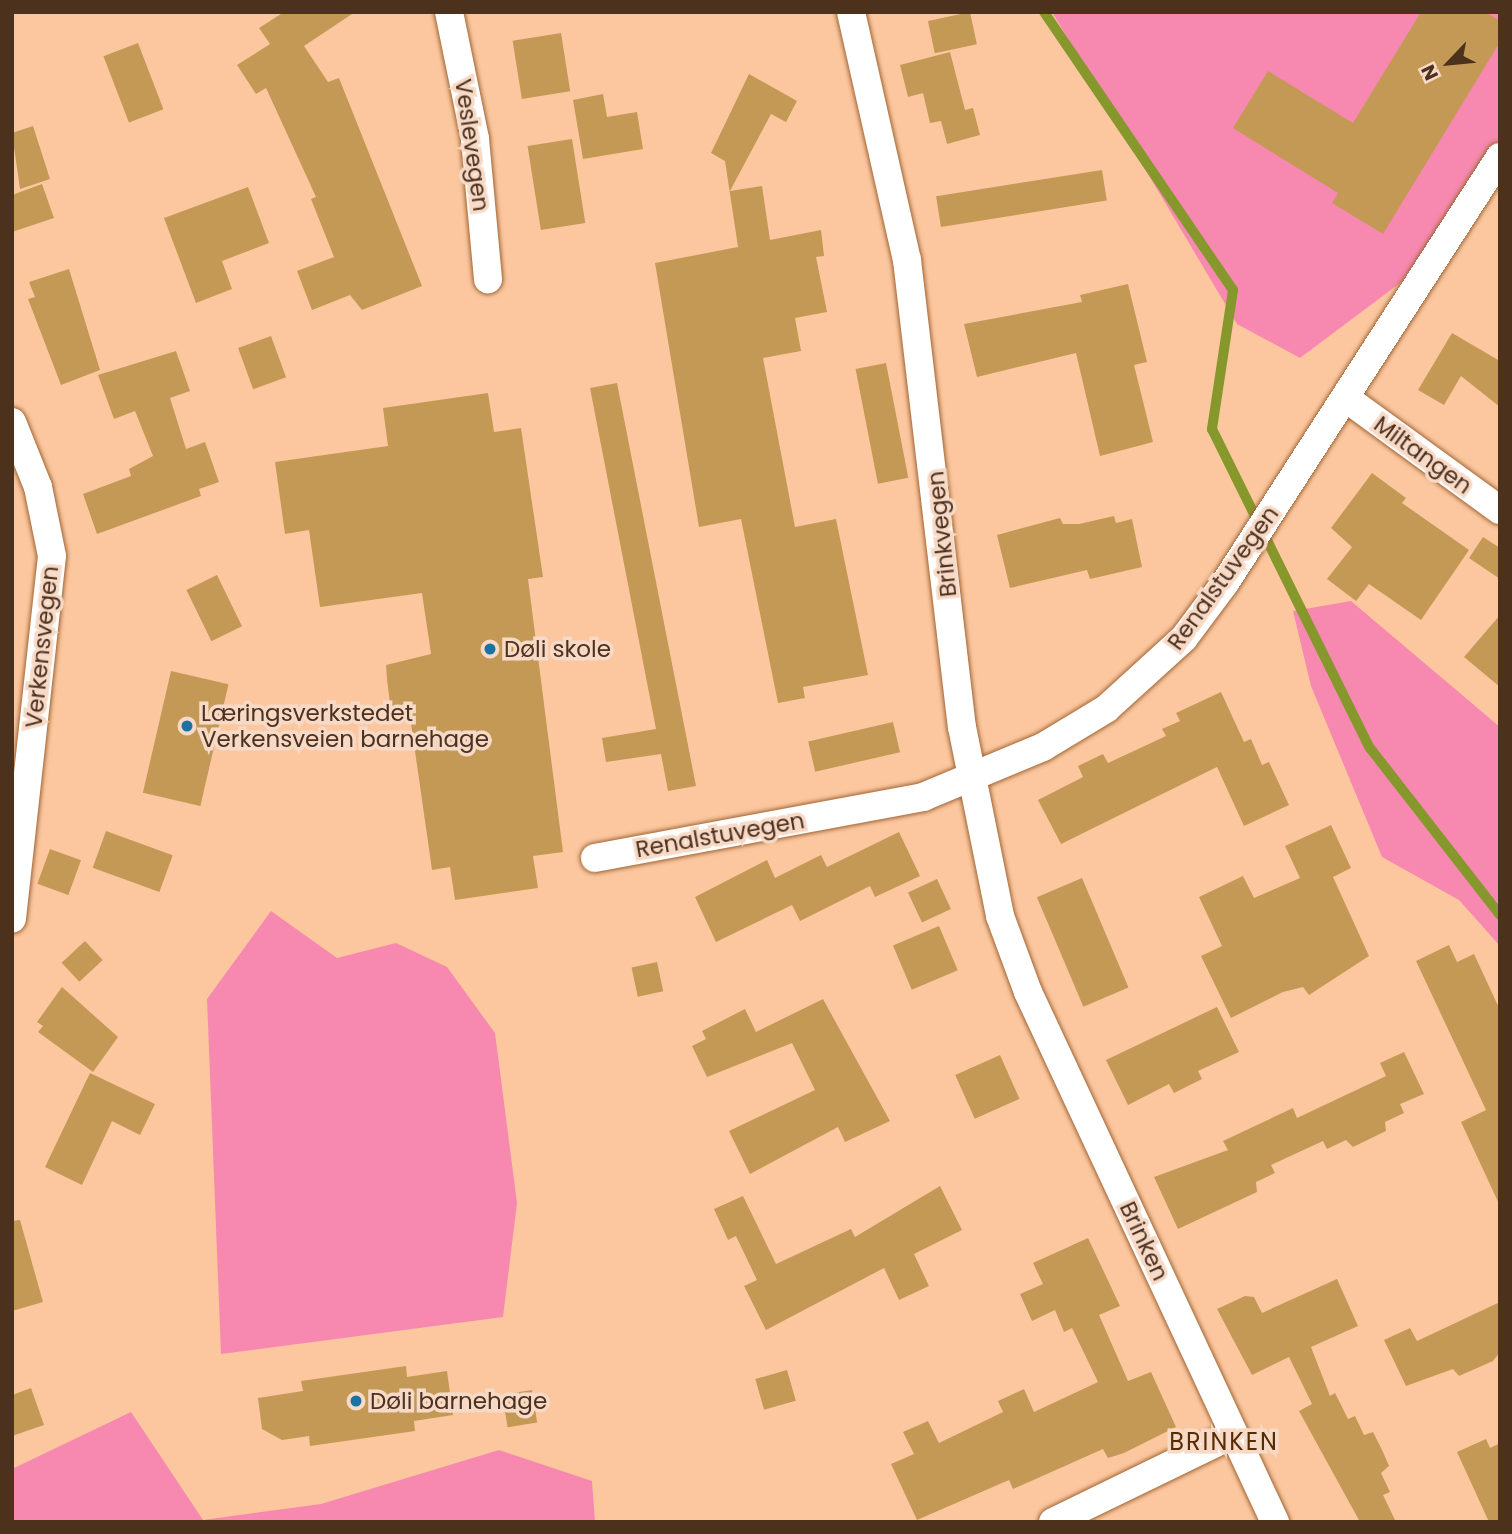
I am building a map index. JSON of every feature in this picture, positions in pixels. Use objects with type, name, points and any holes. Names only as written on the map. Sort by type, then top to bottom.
[{"type":"street","name":"Veslevegen","points":[[449,12],[475,139],[488,279]]},
{"type":"street","name":"Brinkvegen","points":[[851,12],[907,260],[972,781],[1000,916],[1055,1048]]},
{"type":"street","name":"Renalstuvegen","points":[[595,858],[923,797],[972,781],[1106,709],[1147,676],[1225,583],[1347,399],[1500,156]]},
{"type":"street","name":"Miltangen","points":[[1347,399],[1500,510]]},
{"type":"street","name":"Verkensvegen","points":[[12,422],[38,487],[52,556],[12,919]]},
{"type":"street","name":"Brinken","points":[[1055,1048],[1275,1522]]},
{"type":"street","points":[[1053,1522],[1234,1434]]},
{"type":"shaded area","points":[[1052,12],[1500,12],[1500,164],[1420,268],[1300,358],[1237,324]]},
{"type":"shaded area","points":[[1351,601],[1500,727],[1500,946],[1459,900],[1382,857],[1311,686],[1293,611]]},
{"type":"shaded area","points":[[271,911],[337,958],[396,943],[447,967],[495,1033],[517,1203],[503,1317],[221,1354],[207,999]]},
{"type":"shaded area","points":[[131,1412],[203,1520],[321,1504],[499,1450],[592,1481],[595,1522],[12,1522],[12,1469]]},
{"type":"building","points":[[284,12],[355,12],[304,46],[328,82],[339,78],[422,286],[362,310],[350,295],[312,310],[297,271],[334,257],[311,199],[316,197],[266,88],[256,94],[237,65],[270,44],[259,28]]},
{"type":"building","points":[[970,12],[977,44],[935,53],[928,21]]},
{"type":"building","points":[[1421,12],[1485,12],[1500,21],[1500,42],[1383,234],[1332,203],[1338,193],[1233,128],[1268,71],[1353,123]]},
{"type":"building","points":[[561,33],[570,91],[522,99],[513,41]]},
{"type":"building","points":[[138,43],[163,109],[129,123],[103,56]]},
{"type":"building","points":[[950,52],[965,110],[973,108],[980,135],[947,144],[941,121],[930,123],[923,93],[908,97],[900,65]]},
{"type":"building","points":[[749,74],[797,101],[786,122],[771,114],[730,191],[762,186],[770,240],[821,230],[824,256],[816,257],[827,312],[795,318],[801,351],[763,358],[795,527],[836,519],[868,675],[803,687],[805,698],[778,703],[741,519],[699,527],[655,263],[738,247],[725,161],[711,153]]},
{"type":"building","points":[[603,94],[607,117],[637,112],[643,149],[583,159],[573,100]]},
{"type":"building","points":[[33,126],[50,179],[20,189],[12,133]]},
{"type":"building","points":[[572,139],[585,223],[541,230],[528,146]]},
{"type":"building","points":[[1102,170],[1107,201],[941,227],[936,196]]},
{"type":"building","points":[[42,184],[54,218],[12,232],[12,195]]},
{"type":"building","points":[[248,187],[269,243],[222,261],[232,289],[196,303],[164,218]]},
{"type":"building","points":[[69,269],[100,370],[61,385],[28,299],[35,297],[29,282]]},
{"type":"building","points":[[1128,284],[1147,362],[1134,365],[1153,442],[1100,456],[1076,353],[977,377],[964,324],[1082,302],[1080,295]]},
{"type":"building","points":[[1452,333],[1500,361],[1500,407],[1461,376],[1444,405],[1418,390]]},
{"type":"building","points":[[271,336],[286,377],[253,389],[238,348]]},
{"type":"building","points":[[176,351],[190,391],[170,398],[186,449],[205,442],[219,482],[199,489],[201,496],[97,534],[83,494],[131,476],[129,469],[153,456],[135,411],[114,419],[98,375]]},
{"type":"building","points":[[886,363],[908,478],[878,484],[856,369]]},
{"type":"building","points":[[617,383],[696,786],[668,791],[661,754],[606,762],[602,738],[656,729],[590,388]]},
{"type":"building","name":"Døli skole","points":[[488,393],[494,432],[521,428],[543,577],[528,579],[563,852],[533,856],[538,888],[455,900],[450,867],[432,870],[409,709],[391,712],[387,679],[386,665],[431,654],[422,593],[320,607],[309,530],[285,534],[275,462],[388,446],[383,408]]},
{"type":"building","points":[[1372,473],[1406,498],[1402,503],[1469,550],[1421,620],[1369,584],[1356,601],[1327,579],[1352,547],[1331,528]]},
{"type":"building","points":[[1114,516],[1116,523],[1132,519],[1142,567],[1090,579],[1087,570],[1010,588],[997,535],[1060,518],[1063,524],[1079,524]]},
{"type":"building","points":[[1483,537],[1500,548],[1500,579],[1469,558]]},
{"type":"building","points":[[217,575],[242,626],[211,641],[186,590]]},
{"type":"building","points":[[1500,615],[1500,687],[1464,657]]},
{"type":"building","points":[[171,671],[228,684],[200,806],[143,793]]},
{"type":"building","points":[[1221,692],[1244,742],[1251,739],[1262,765],[1269,762],[1289,805],[1244,826],[1217,767],[1061,844],[1038,800],[1083,777],[1078,766],[1103,754],[1108,763],[1166,736],[1162,729],[1180,721],[1176,713]]},
{"type":"building","points":[[893,722],[900,752],[815,772],[808,742]]},
{"type":"building","points":[[1331,825],[1351,868],[1333,877],[1369,956],[1309,995],[1303,987],[1283,992],[1231,1018],[1201,956],[1222,946],[1199,897],[1243,876],[1254,898],[1300,878],[1285,846]]},
{"type":"building","points":[[106,831],[173,855],[159,892],[93,868]]},
{"type":"building","points":[[899,832],[920,876],[875,897],[870,886],[800,921],[792,905],[716,942],[695,897],[767,860],[775,878],[821,855],[827,867]]},
{"type":"building","points":[[50,849],[81,860],[68,895],[37,884]]},
{"type":"building","points":[[1082,878],[1128,988],[1083,1007],[1037,897]]},
{"type":"building","points":[[937,879],[951,909],[922,922],[908,893]]},
{"type":"building","points":[[939,926],[958,970],[912,990],[893,946]]},
{"type":"building","points":[[85,941],[103,960],[79,982],[62,963]]},
{"type":"building","points":[[1449,945],[1457,962],[1474,954],[1500,1010],[1500,1206],[1461,1122],[1486,1110],[1416,961]]},
{"type":"building","points":[[657,962],[663,991],[638,997],[632,967]]},
{"type":"building","points":[[62,987],[118,1037],[93,1072],[38,1032],[43,1026],[37,1022]]},
{"type":"building","points":[[823,999],[890,1121],[845,1142],[838,1127],[750,1174],[729,1131],[815,1090],[792,1043],[707,1077],[692,1046],[706,1039],[702,1031],[745,1009],[756,1032]]},
{"type":"building","points":[[1217,1007],[1239,1052],[1198,1071],[1202,1079],[1174,1093],[1169,1084],[1128,1105],[1106,1060]]},
{"type":"building","points":[[1404,1052],[1424,1094],[1400,1104],[1404,1113],[1385,1122],[1386,1131],[1353,1147],[1346,1140],[1327,1149],[1323,1141],[1271,1165],[1275,1173],[1256,1182],[1257,1192],[1178,1229],[1154,1177],[1228,1150],[1223,1141],[1293,1108],[1297,1118],[1386,1076],[1380,1063]]},
{"type":"building","points":[[1000,1055],[1020,1099],[975,1119],[955,1075]]},
{"type":"building","points":[[90,1073],[155,1104],[140,1135],[112,1121],[82,1185],[45,1167]]},
{"type":"building","points":[[940,1186],[962,1230],[914,1254],[929,1286],[899,1300],[884,1268],[766,1330],[744,1286],[757,1280],[736,1236],[728,1240],[714,1209],[743,1196],[776,1264],[851,1229],[855,1237]]},
{"type":"building","points":[[20,1220],[43,1302],[12,1311],[12,1221]]},
{"type":"building","points":[[1088,1238],[1120,1306],[1099,1315],[1128,1381],[1151,1372],[1176,1427],[1124,1453],[1108,1458],[1103,1449],[1013,1489],[1009,1480],[917,1520],[891,1464],[914,1454],[903,1432],[928,1421],[939,1443],[1003,1412],[998,1401],[1024,1389],[1034,1412],[1098,1382],[1072,1328],[1064,1332],[1055,1310],[1032,1321],[1020,1294],[1043,1284],[1033,1263]]},
{"type":"building","points":[[1337,1279],[1358,1326],[1311,1347],[1330,1396],[1335,1393],[1348,1419],[1355,1416],[1364,1435],[1373,1432],[1383,1452],[1389,1466],[1381,1473],[1390,1492],[1383,1495],[1396,1522],[1360,1522],[1299,1411],[1312,1404],[1289,1357],[1252,1375],[1217,1309],[1245,1296],[1254,1297],[1262,1313]]},
{"type":"building","points":[[1500,1302],[1500,1352],[1493,1361],[1459,1376],[1453,1369],[1406,1386],[1384,1340],[1410,1328],[1417,1341]]},
{"type":"building","points":[[406,1366],[407,1377],[447,1371],[453,1415],[414,1421],[415,1431],[310,1446],[309,1436],[282,1440],[262,1429],[258,1398],[303,1391],[301,1381]]},
{"type":"building","points":[[787,1370],[796,1401],[764,1410],[755,1379]]},
{"type":"building","points":[[31,1388],[44,1425],[12,1436],[12,1395]]},
{"type":"building","points":[[532,1390],[537,1423],[508,1427],[502,1395]]},
{"type":"building","points":[[1486,1439],[1490,1448],[1500,1443],[1500,1522],[1489,1522],[1457,1452]]},
{"type":"waterway","points":[[1044,12],[1233,290],[1212,429],[1370,748],[1500,915]]},
{"type":"place","name":"Døli skole","points":[[490,649]]},
{"type":"place","name":"Læringsverkstedet Verkensveien barnehage","points":[[187,726]]},
{"type":"place","name":"Døli barnehage","points":[[356,1401]]},
{"type":"district","name":"BRINKEN","points":[[1224,1442]]}]
